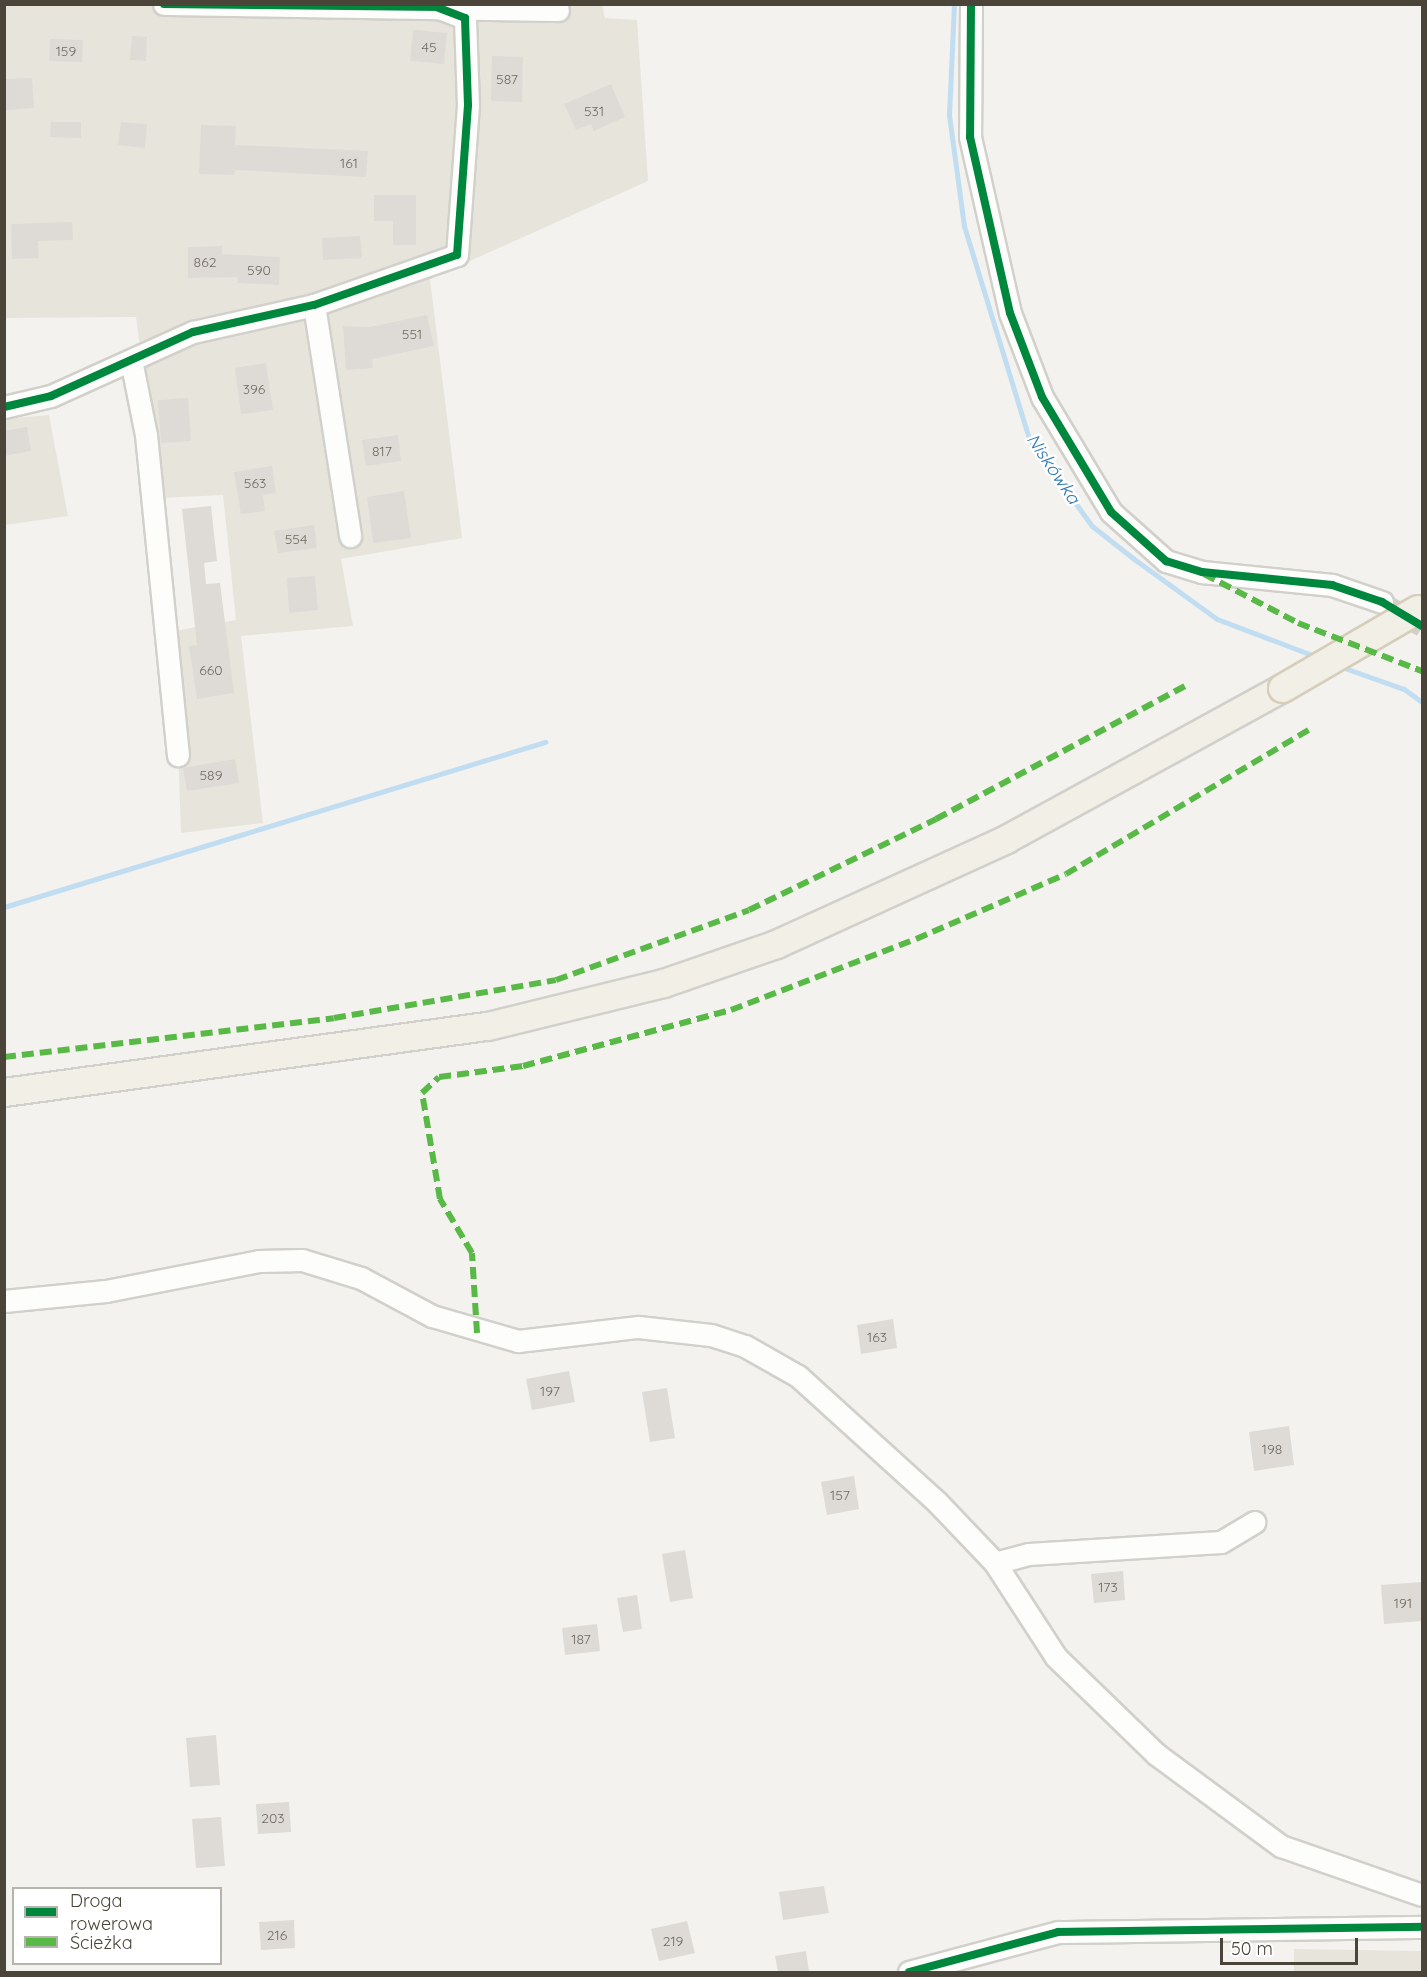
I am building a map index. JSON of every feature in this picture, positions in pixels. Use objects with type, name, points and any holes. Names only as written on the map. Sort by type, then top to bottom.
[{"type":"main road","points":[[4,1092],[488,1026],[663,984],[776,944],[1006,839],[1282,688],[1420,608]]},
{"type":"street","points":[[164,4],[437,6],[558,10]]},
{"type":"street","points":[[971,4],[970,137],[1010,313],[1041,397],[1111,512],[1166,561],[1202,572],[1332,585],[1382,602]]},
{"type":"street","points":[[4,407],[51,396],[193,332],[314,305],[457,255],[468,105],[465,18],[437,6]]},
{"type":"street","points":[[314,305],[350,536]]},
{"type":"street","points":[[131,360],[146,435],[178,755]]},
{"type":"street","points":[[4,1301],[106,1291],[259,1261],[302,1260],[361,1278],[432,1316],[518,1341],[638,1327],[711,1335],[745,1346],[798,1376],[937,1502],[995,1563],[1056,1657],[1156,1754],[1281,1846],[1422,1895]]},
{"type":"street","points":[[995,1563],[1029,1554],[1221,1542],[1254,1522]]},
{"type":"street","points":[[909,1972],[1059,1932],[1422,1927]]},
{"type":"shaded area","points":[[602,4],[605,18],[637,20],[648,181],[430,279],[462,538],[341,559],[353,626],[241,636],[263,823],[181,833],[174,631],[236,620],[223,495],[160,498],[136,317],[5,318],[4,5]]},
{"type":"shaded area","points":[[49,415],[68,516],[5,525],[4,419]]},
{"type":"shaded area","points":[[1294,1949],[1422,1951],[1422,1972],[1294,1972]]},
{"type":"building","points":[[413,30],[447,33],[444,64],[410,61]]},
{"type":"building","points":[[132,36],[147,37],[146,61],[130,60]]},
{"type":"building","points":[[50,39],[83,40],[82,62],[49,61]]},
{"type":"building","points":[[492,56],[523,57],[522,102],[491,101]]},
{"type":"building","points":[[32,78],[34,108],[6,110],[4,79]]},
{"type":"building","points":[[611,84],[625,117],[594,131],[591,124],[576,130],[564,104]]},
{"type":"building","points":[[51,122],[81,122],[81,138],[50,137]]},
{"type":"building","points":[[121,122],[147,124],[145,148],[118,145]]},
{"type":"building","points":[[201,125],[236,126],[235,145],[368,151],[366,177],[235,170],[234,175],[199,174]]},
{"type":"building","points":[[374,195],[416,195],[416,245],[393,245],[393,221],[374,221]]},
{"type":"building","points":[[72,222],[73,240],[38,241],[39,258],[12,259],[11,224]]},
{"type":"building","points":[[360,236],[362,258],[323,260],[322,238]]},
{"type":"building","points":[[222,246],[222,254],[280,257],[279,285],[237,283],[238,277],[188,278],[188,247]]},
{"type":"building","points":[[427,315],[434,346],[372,359],[373,368],[346,370],[343,326],[370,327]]},
{"type":"building","points":[[266,363],[273,410],[241,414],[235,368]]},
{"type":"building","points":[[188,398],[191,441],[161,443],[158,400]]},
{"type":"building","points":[[27,427],[31,451],[4,456],[4,431]]},
{"type":"building","points":[[398,435],[401,461],[366,466],[362,440]]},
{"type":"building","points":[[272,466],[276,493],[263,495],[265,511],[241,514],[234,472]]},
{"type":"building","points":[[404,491],[411,538],[373,543],[367,497]]},
{"type":"building","points":[[211,506],[217,561],[204,563],[206,584],[220,583],[234,693],[197,699],[189,646],[197,645],[182,509]]},
{"type":"building","points":[[314,525],[317,548],[278,553],[274,531]]},
{"type":"building","points":[[315,576],[318,610],[289,613],[287,578]]},
{"type":"building","points":[[235,759],[239,783],[187,791],[183,768]]},
{"type":"building","points":[[893,1319],[897,1348],[861,1354],[857,1325]]},
{"type":"building","points":[[569,1371],[575,1402],[532,1410],[526,1379]]},
{"type":"building","points":[[667,1388],[675,1438],[650,1442],[642,1392]]},
{"type":"building","points":[[1289,1426],[1294,1465],[1254,1471],[1249,1432]]},
{"type":"building","points":[[854,1476],[859,1509],[827,1515],[821,1482]]},
{"type":"building","points":[[685,1550],[693,1598],[670,1602],[662,1554]]},
{"type":"building","points":[[1123,1571],[1125,1600],[1094,1603],[1091,1574]]},
{"type":"building","points":[[1422,1582],[1422,1621],[1384,1624],[1381,1585]]},
{"type":"building","points":[[637,1595],[642,1629],[623,1632],[617,1598]]},
{"type":"building","points":[[597,1624],[600,1651],[565,1655],[562,1628]]},
{"type":"building","points":[[216,1735],[220,1785],[190,1787],[186,1738]]},
{"type":"building","points":[[289,1802],[291,1832],[258,1834],[256,1804]]},
{"type":"building","points":[[221,1817],[225,1866],[196,1868],[192,1819]]},
{"type":"building","points":[[824,1886],[829,1913],[783,1920],[779,1892]]},
{"type":"building","points":[[294,1920],[295,1948],[261,1950],[259,1922]]},
{"type":"building","points":[[687,1921],[695,1953],[659,1961],[651,1929]]},
{"type":"building","points":[[806,1951],[809,1972],[778,1972],[775,1956]]},
{"type":"waterway","name":"Niskówka","points":[[954,4],[949,115],[964,226],[1029,439],[1092,526],[1134,559],[1217,619],[1317,657]]},
{"type":"waterway","name":"Niskówka","points":[[1339,666],[1404,689],[1422,702]]},
{"type":"waterway","points":[[4,907],[545,742]]},
{"type":"tunnel","points":[[1382,602],[1422,626]]},
{"type":"marked path","points":[[1204,574],[1298,623],[1422,671]]},
{"type":"marked path","points":[[4,1057],[334,1018],[556,980],[749,910],[936,819],[1187,685]]},
{"type":"marked path","points":[[477,1333],[472,1253],[440,1199],[422,1093],[439,1077],[523,1066],[731,1010],[916,939],[1066,874],[1309,730]]},
{"type":"cycle path","points":[[4,407],[51,396],[193,332],[314,305],[457,255],[468,105],[465,18],[437,7],[164,4]]},
{"type":"cycle path","points":[[971,4],[970,137],[1010,313],[1042,397],[1111,512],[1166,561],[1202,572],[1332,585],[1382,602],[1422,626]]},
{"type":"cycle path","points":[[909,1972],[1058,1932],[1422,1927]]}]
